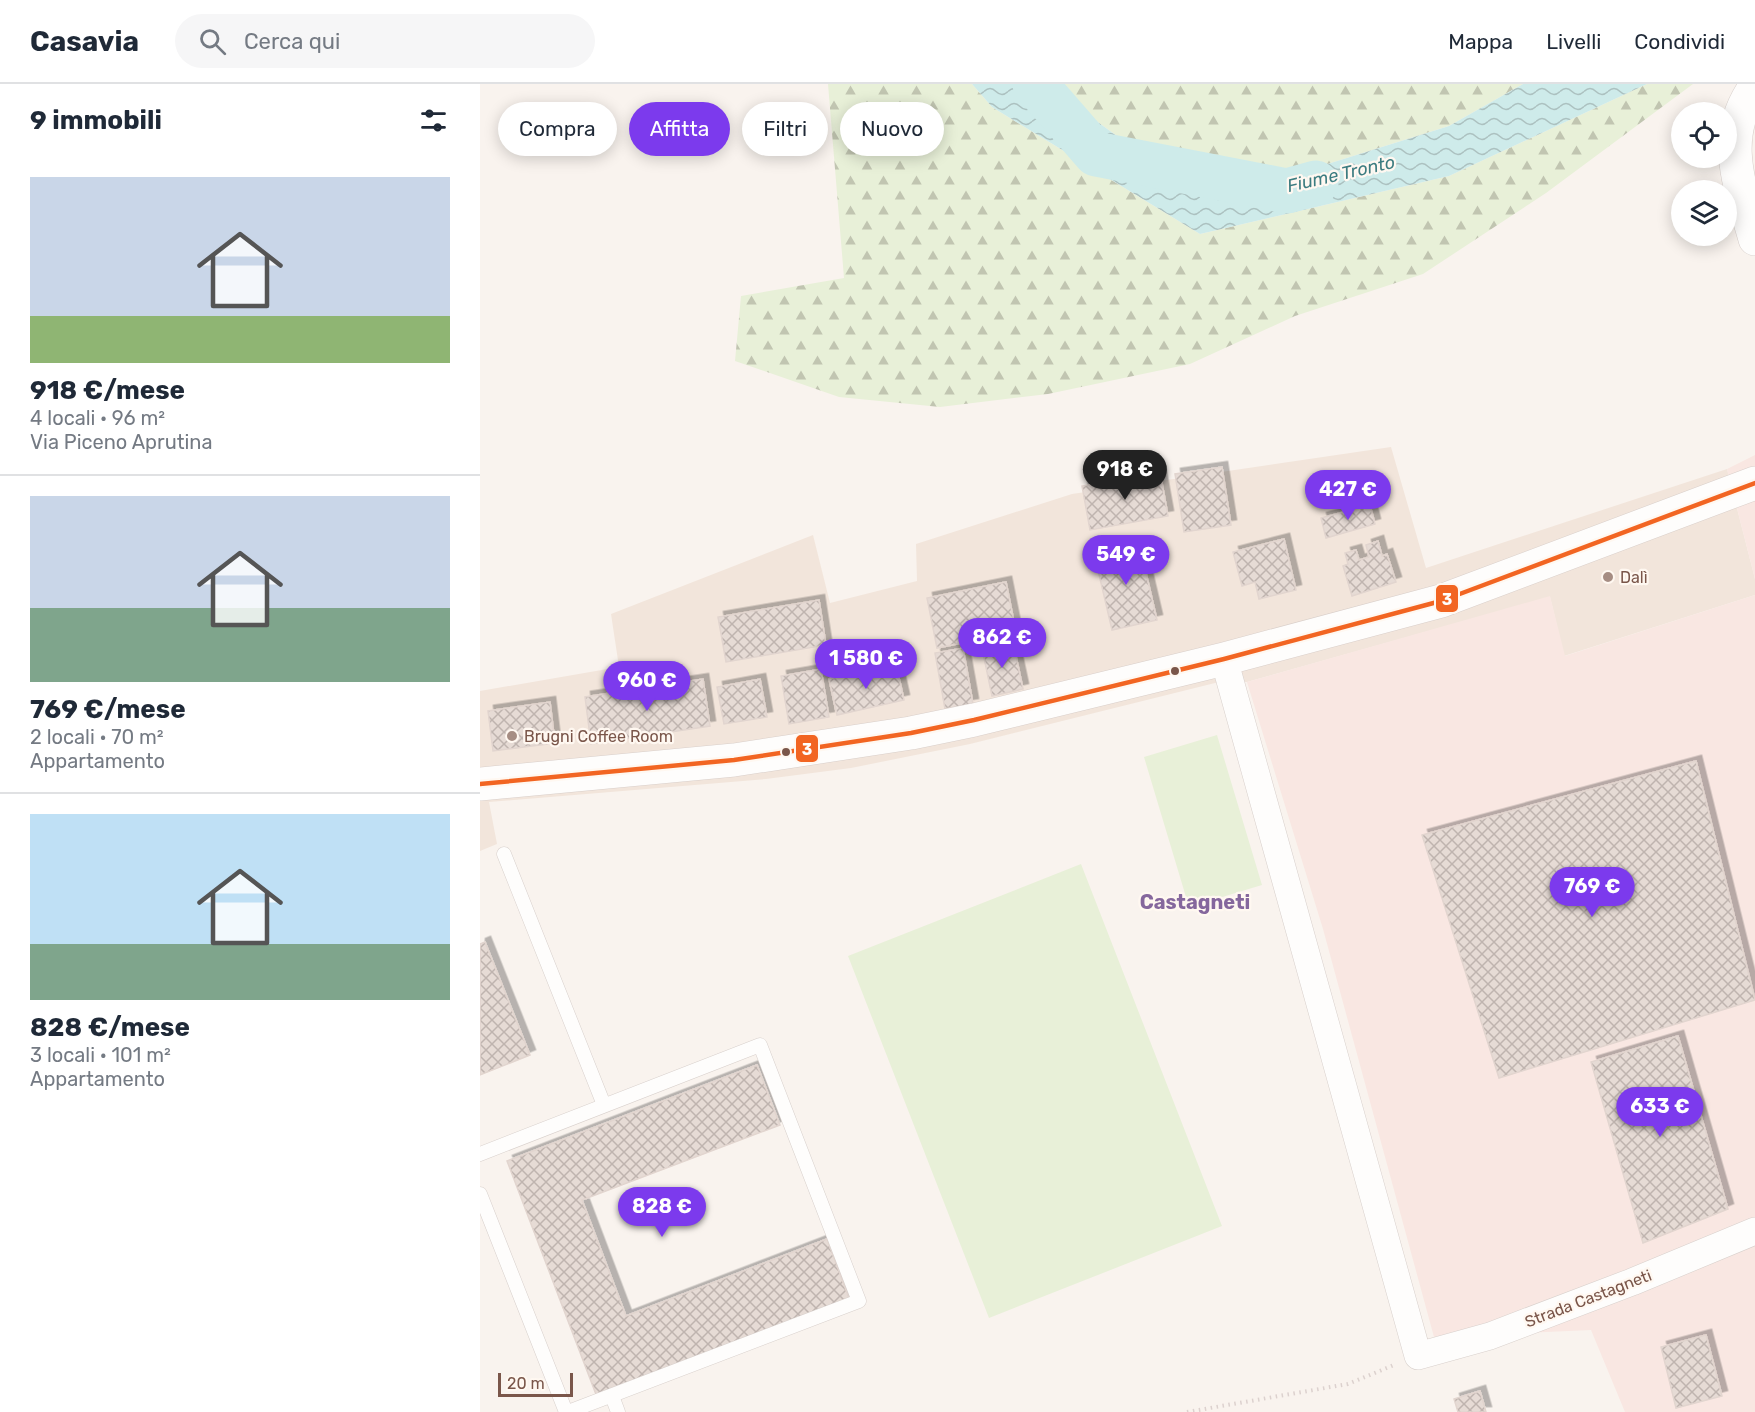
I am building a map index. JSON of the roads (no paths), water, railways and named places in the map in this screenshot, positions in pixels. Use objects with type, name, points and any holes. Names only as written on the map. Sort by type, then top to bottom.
[{"type":"main road","points":[[1749,99],[1746,143],[1755,180]]},
{"type":"main road","points":[[1749,99],[1736,128],[1734,150],[1737,175],[1755,239]]},
{"type":"main road","points":[[480,784],[734,760],[911,733],[974,720],[1224,659],[1441,601],[1751,478]]},
{"type":"street","name":"Strada Castagneti","points":[[1224,659],[1418,1356],[1490,1336],[1754,1237]]},
{"type":"lane","points":[[504,854],[604,1105]]},
{"type":"lane","points":[[480,1154],[760,1045],[859,1301],[567,1412],[480,1194]]},
{"type":"lane","points":[[612,1396],[618,1412]]},
{"type":"water","points":[[972,84],[1045,84],[1160,167],[1260,185],[1449,126],[1523,84],[1647,84],[1449,176],[1200,234],[992,107]]},
{"type":"waterway","name":"Fiume Tronto","points":[[1035,84],[1096,154],[1287,191],[1316,183]]},
{"type":"place","name":"Dalì","points":[[1608,577]]},
{"type":"place","name":"Brugni Coffee Room","points":[[512,736]]},
{"type":"district","name":"Castagneti","points":[[1195,902]]}]
